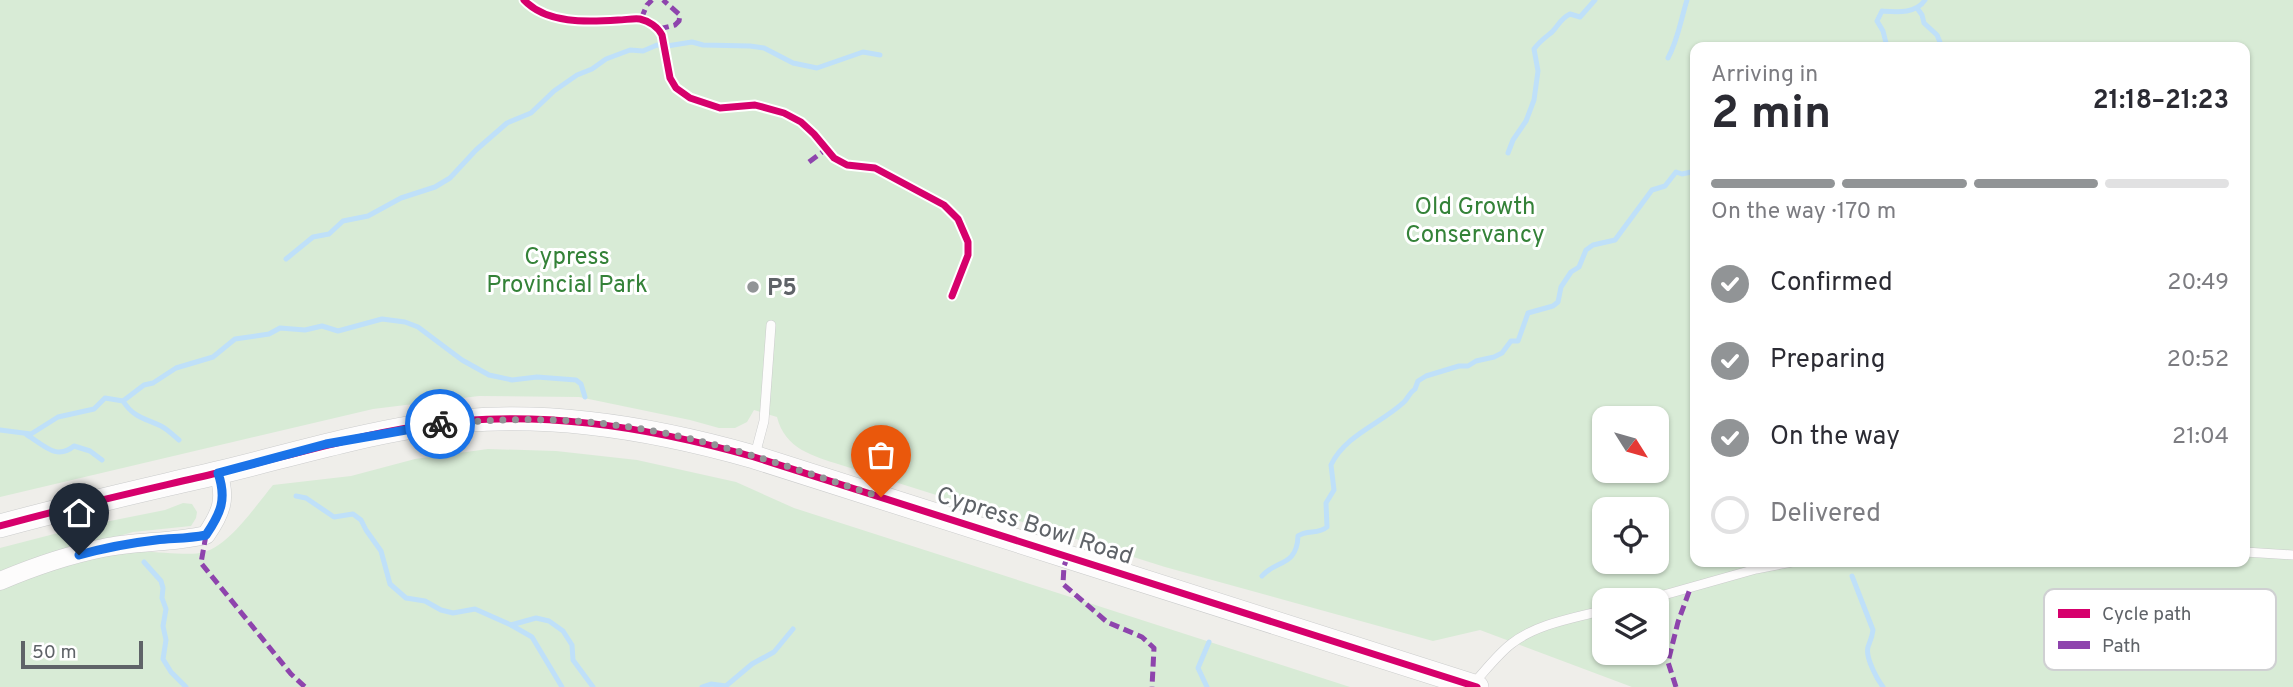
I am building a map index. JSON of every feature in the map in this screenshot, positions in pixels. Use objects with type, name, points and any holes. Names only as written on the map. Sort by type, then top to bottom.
[{"type":"street","name":"Cypress Bowl Road","points":[[0,526],[326,444],[399,430],[446,423],[519,419],[614,425],[664,433],[754,457],[1474,686]]},
{"type":"street","points":[[0,581],[30,569],[103,548],[159,540],[184,540],[206,535],[219,512],[223,489],[218,473]]},
{"type":"lane","points":[[754,457],[764,421],[771,325]]},
{"type":"lane","points":[[2250,552],[2293,555]]},
{"type":"lane","points":[[1669,594],[1766,567]]},
{"type":"lane","points":[[1474,686],[1511,643],[1559,622],[1592,613]]},
{"type":"green space","points":[[0,0],[2293,0],[2293,687],[1632,687],[1480,630],[1433,641],[1165,567],[841,465],[802,450],[786,437],[777,417],[754,410],[747,422],[735,428],[719,428],[579,397],[479,396],[373,409],[0,497]]},
{"type":"green space","points":[[488,449],[556,451],[637,460],[736,482],[794,508],[1350,687],[0,687],[0,590],[49,571],[100,557],[142,552],[204,552],[233,533],[273,485],[351,476],[415,459]]},
{"type":"green space","points":[[183,503],[192,504],[197,512],[191,526],[133,532],[0,571],[0,548],[85,526],[165,510]]},
{"type":"waterway","points":[[1508,153],[1534,100],[1538,71],[1534,49],[1564,18],[1570,14],[1580,17],[1595,0]]},
{"type":"waterway","points":[[1668,58],[1687,0]]},
{"type":"waterway","points":[[1886,42],[1877,21],[1882,11],[1911,10],[1925,0]]},
{"type":"waterway","points":[[1917,8],[1924,23],[1937,35],[1940,42]]},
{"type":"waterway","points":[[286,259],[313,237],[329,234],[343,221],[368,216],[401,198],[435,187],[450,178],[507,123],[531,113],[554,91],[577,75],[630,50],[643,51],[657,45],[692,42],[703,45],[750,46],[764,48],[793,63],[817,68],[863,52],[880,55]]},
{"type":"waterway","points":[[1262,576],[1290,558],[1297,546],[1298,536],[1327,527],[1326,503],[1334,490],[1331,465],[1345,445],[1395,410],[1415,389],[1418,381],[1426,376],[1494,357],[1502,353],[1511,341],[1518,341],[1528,313],[1558,302],[1561,287],[1571,272],[1579,267],[1586,250],[1593,245],[1615,240],[1652,190],[1665,186],[1676,172],[1690,172]]},
{"type":"waterway","points":[[123,401],[144,385],[153,383],[176,368],[213,357],[235,339],[269,334],[280,328],[305,330],[322,326],[338,331],[382,319],[418,327],[462,360],[489,375],[512,380],[537,377],[576,380],[581,384],[585,397]]},
{"type":"waterway","points":[[0,430],[31,434],[58,417],[94,409],[105,398],[123,401],[135,414],[163,427],[179,440]]},
{"type":"waterway","points":[[27,435],[55,451],[61,452],[74,446],[90,451],[102,460]]},
{"type":"waterway","points":[[296,496],[306,498],[334,517],[353,514],[361,520],[381,551],[390,584],[406,598],[425,601],[453,613],[475,609],[511,625],[536,618],[549,621],[563,631],[572,645],[573,660],[593,687]]},
{"type":"waterway","points":[[144,562],[161,581],[163,588],[162,598],[166,609],[163,659],[186,687]]},
{"type":"waterway","points":[[1852,576],[1873,630],[1868,656],[1883,687]]},
{"type":"waterway","points":[[511,625],[532,637],[562,687]]},
{"type":"waterway","points":[[702,687],[711,684],[726,686],[752,664],[774,652],[793,629]]},
{"type":"waterway","points":[[1207,687],[1198,668],[1209,642]]},
{"type":"marked path","points":[[641,19],[652,0]]},
{"type":"marked path","points":[[659,29],[675,25],[680,15],[663,0]]},
{"type":"marked path","points":[[809,162],[825,150]]},
{"type":"marked path","points":[[206,535],[201,563],[291,674],[305,687]]},
{"type":"marked path","points":[[1068,556],[1064,566],[1063,584],[1107,622],[1142,637],[1154,648],[1152,687]]},
{"type":"marked path","points":[[1676,687],[1668,662],[1690,589]]},
{"type":"cycle path","points":[[524,0],[544,14],[568,20],[647,21],[662,35],[670,78],[676,88],[690,98],[720,108],[755,105],[784,113],[801,122],[834,158],[847,165],[875,168],[944,205],[958,219],[968,242],[968,255],[952,296]]},
{"type":"cycle path","points":[[0,526],[342,441],[419,426],[504,419],[588,423],[672,437],[754,457],[1477,687]]},
{"type":"way so far","points":[[440,424],[519,419],[567,420],[664,433],[754,457],[881,497]]},
{"type":"place","name":"P5","points":[[753,287]]},
{"type":"route","points":[[79,555],[103,548],[159,540],[184,540],[206,535],[222,505],[223,489],[218,473],[326,444],[440,424]]},
{"type":"park label","name":"Old Growth Conservancy","points":[[1475,220]]},
{"type":"park label","name":"Cypress Provincial Park","points":[[567,270]]}]
